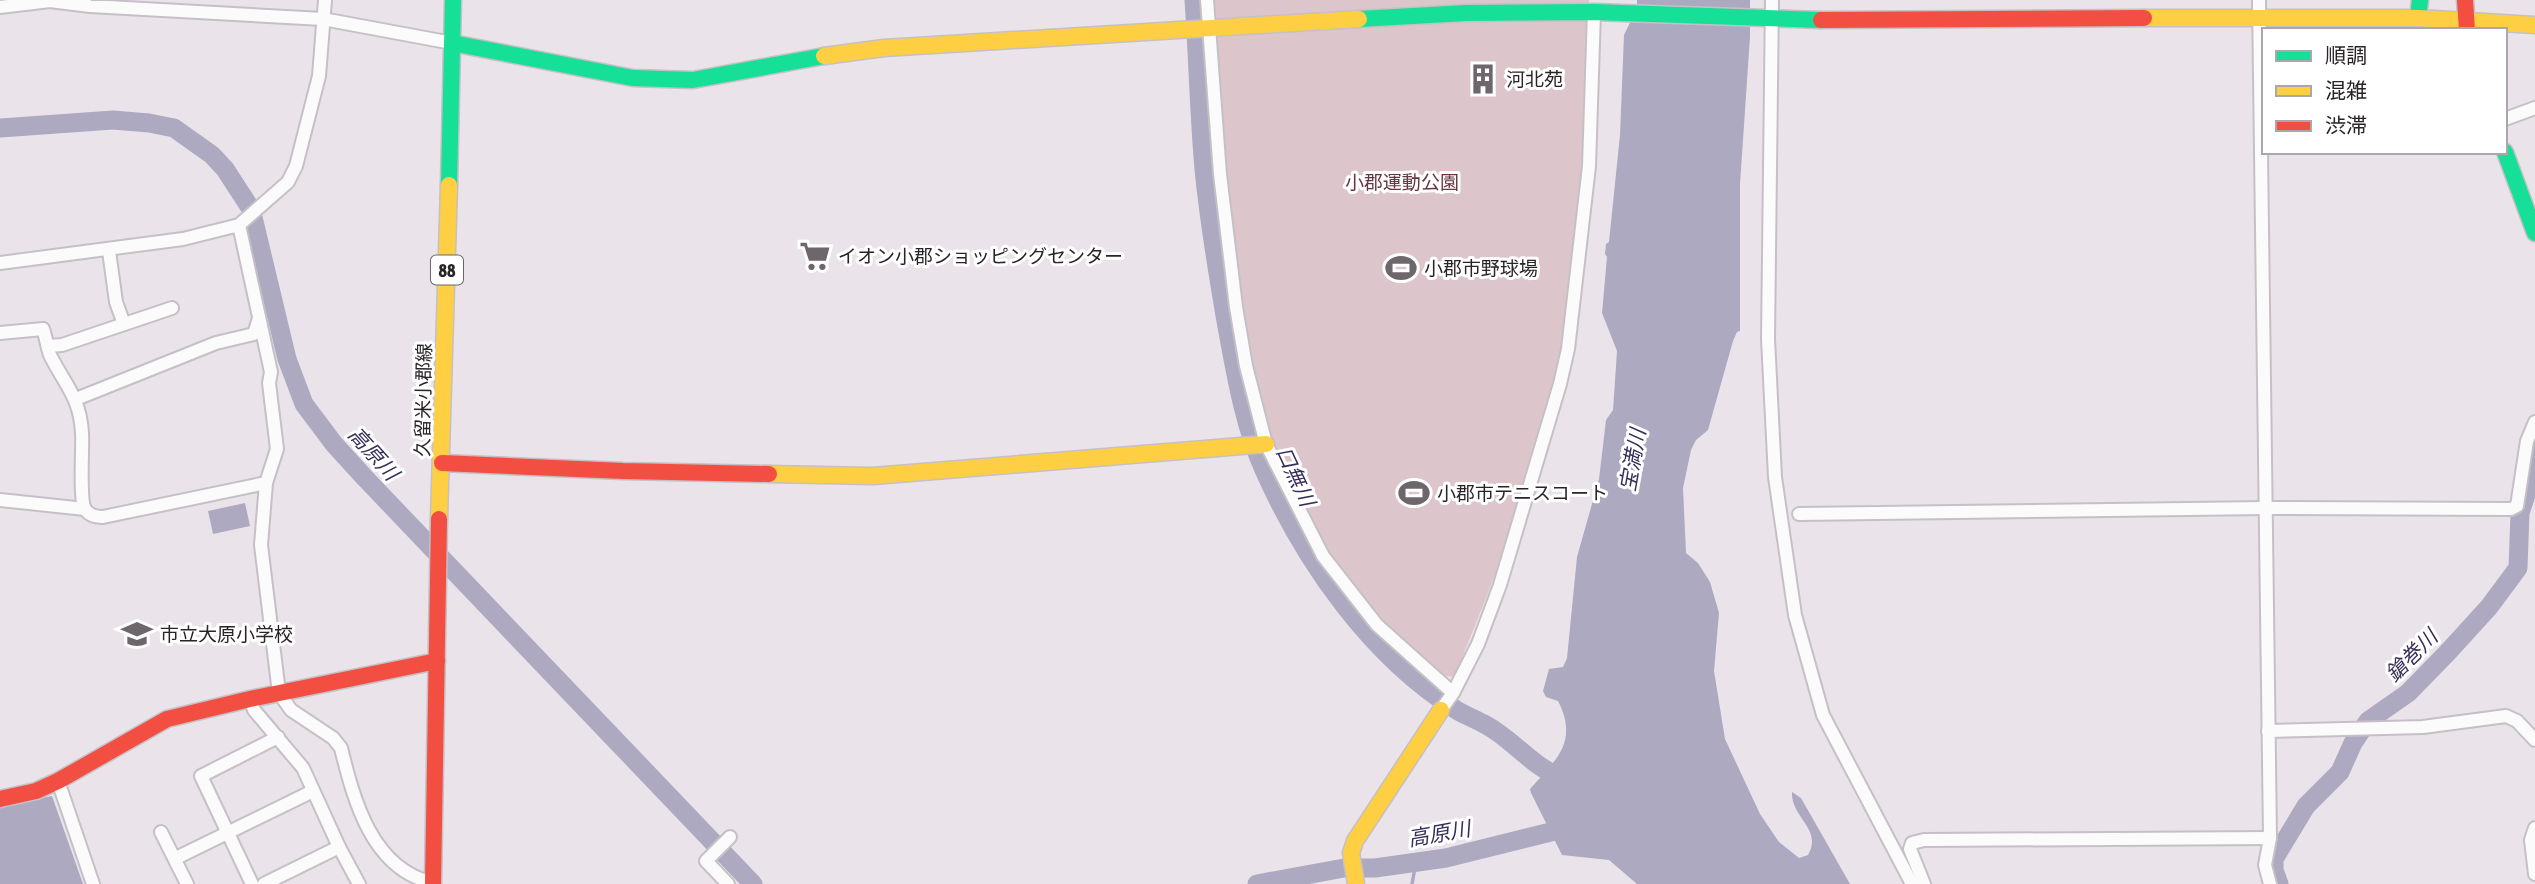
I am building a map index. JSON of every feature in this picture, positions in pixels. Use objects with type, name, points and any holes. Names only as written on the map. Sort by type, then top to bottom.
[{"type":"street","points":[[0,263],[109,251],[183,239],[241,223],[288,182],[296,166],[318,76],[325,0]]},
{"type":"street","name":"久留米小郡線","points":[[433,883],[438,540],[453,0]]},
{"type":"street","points":[[1207,0],[1220,174],[1236,307],[1246,366],[1266,444],[1323,556],[1377,625],[1453,693]]},
{"type":"street","points":[[1772,0],[1769,19],[1768,285],[1771,420],[1775,477],[1795,615],[1823,715],[1912,884]]},
{"type":"street","points":[[2259,0],[2270,838],[2265,865],[2270,884]]},
{"type":"street","points":[[2418,19],[2420,0]]},
{"type":"street","points":[[2465,0],[2465,25]]},
{"type":"street","points":[[0,7],[50,1],[132,4],[323,19],[633,78],[693,80],[833,54],[884,48],[1400,15],[1598,8],[1769,19],[2259,17],[2418,19],[2465,25],[2535,25]]},
{"type":"street","points":[[1356,884],[1351,849],[1453,693],[1478,645],[1515,542],[1545,429],[1560,384],[1568,349],[1589,166],[1598,8]]},
{"type":"street","points":[[2507,118],[2535,108]]},
{"type":"street","points":[[2506,154],[2535,233]]},
{"type":"street","points":[[241,223],[271,372],[269,383],[276,449],[266,483],[261,545],[279,693],[291,710],[333,738],[341,748],[365,822],[377,846],[402,869],[420,880],[433,883]]},
{"type":"street","points":[[109,251],[116,302],[124,324]]},
{"type":"street","points":[[48,346],[62,345],[172,309]]},
{"type":"street","points":[[76,399],[216,343],[254,334],[260,318]]},
{"type":"street","points":[[0,333],[43,328],[50,353],[76,399],[82,426],[85,509]]},
{"type":"street","points":[[1799,514],[2265,508],[2511,509],[2516,506],[2527,441],[2535,422]]},
{"type":"street","points":[[442,463],[623,471],[873,475],[1266,444]]},
{"type":"street","points":[[0,500],[85,509],[97,517],[103,517],[266,483]]},
{"type":"street","points":[[0,799],[36,791],[58,781],[167,719],[250,699],[436,662]]},
{"type":"street","points":[[250,699],[254,710],[303,768],[359,884]]},
{"type":"street","points":[[2268,732],[2423,727],[2506,716],[2516,721],[2535,740]]},
{"type":"street","points":[[252,884],[201,776],[278,737]]},
{"type":"street","points":[[58,781],[93,884]]},
{"type":"street","points":[[176,858],[313,791]]},
{"type":"street","points":[[2535,828],[2531,840],[2535,873]]},
{"type":"street","points":[[161,832],[187,884]]},
{"type":"street","points":[[1924,884],[1910,849],[1912,843],[1924,840],[2270,838]]},
{"type":"street","points":[[728,884],[706,861],[729,839]]},
{"type":"street","points":[[264,884],[339,847]]},
{"type":"green space","name":"小郡運動公園","points":[[1211,0],[1589,0],[1578,232],[1567,324],[1558,370],[1538,449],[1513,526],[1454,677],[1438,675],[1380,623],[1324,550],[1274,451],[1257,394],[1252,357],[1243,329],[1229,236]]},
{"type":"water","name":"宝満川","points":[[1637,0],[1750,0],[1740,184],[1740,331],[1733,341],[1708,430],[1696,440],[1691,450],[1683,488],[1686,553],[1698,563],[1710,582],[1719,613],[1714,671],[1725,739],[1760,814],[1779,842],[1799,858],[1808,855],[1812,838],[1796,809],[1792,792],[1801,798],[1850,884],[1637,884],[1609,860],[1562,855],[1530,789],[1556,759],[1565,739],[1564,715],[1558,701],[1546,697],[1543,691],[1549,669],[1563,667],[1567,658],[1577,557],[1599,479],[1606,420],[1613,410],[1617,351],[1602,313],[1607,257],[1605,254],[1606,244],[1609,242],[1620,135],[1624,35],[1637,8]]},
{"type":"water","points":[[245,503],[250,526],[213,534],[208,511]]},
{"type":"water","points":[[52,796],[83,884],[0,884],[0,806]]},
{"type":"waterway","name":"口無川","points":[[1194,0],[1204,169],[1211,229],[1237,381],[1246,418],[1264,470],[1299,539],[1320,572],[1369,635],[1397,664],[1426,689],[1458,711],[1497,732],[1546,770],[1569,779]]},
{"type":"waterway","name":"高原川","points":[[0,128],[113,120],[149,123],[174,128],[212,155],[225,169],[251,209],[287,359],[304,404],[334,444],[365,478],[753,884]]},
{"type":"waterway","name":"鎗巻川","points":[[2279,884],[2274,870],[2274,859],[2306,806],[2340,772],[2353,743],[2368,721],[2408,693],[2489,607],[2518,568],[2520,513],[2527,492],[2529,457],[2535,435]]},
{"type":"waterway","name":"高原川","points":[[1257,884],[1344,868],[1375,868],[1446,858],[1575,826]]},
{"type":"waterway","points":[[1412,884],[1416,862]]},
{"type":"traffic: fast","points":[[449,185],[453,0]]},
{"type":"traffic: fast","points":[[2418,18],[2420,0]]},
{"type":"traffic: fast","points":[[1359,19],[1466,13],[1594,12],[1821,20]]},
{"type":"traffic: fast","points":[[452,43],[633,78],[693,80],[824,56]]},
{"type":"traffic: fast","points":[[2506,154],[2535,233]]},
{"type":"traffic: slow","points":[[2144,18],[2418,18],[2535,25]]},
{"type":"traffic: slow","points":[[824,56],[884,48],[1359,19]]},
{"type":"traffic: slow","points":[[439,519],[449,185]]},
{"type":"traffic: slow","points":[[769,474],[873,476],[1266,444]]},
{"type":"traffic: slow","points":[[1356,884],[1351,853],[1355,841],[1441,710]]},
{"type":"traffic: jam","points":[[2465,0],[2467,28]]},
{"type":"traffic: jam","points":[[1821,20],[2144,18]]},
{"type":"traffic: jam","points":[[442,463],[769,474]]},
{"type":"traffic: jam","points":[[433,884],[439,519]]},
{"type":"traffic: jam","points":[[0,799],[36,791],[58,781],[167,719],[250,699],[437,661]]},
{"type":"place","name":"河北苑","points":[[1483,79]]},
{"type":"place","name":"イオン小郡ショッピングセンター","points":[[815,256]]},
{"type":"place","name":"小郡市野球場","points":[[1401,268]]},
{"type":"place","name":"小郡市テニスコート","points":[[1414,493]]},
{"type":"place","name":"市立大原小学校","points":[[137,634]]}]
